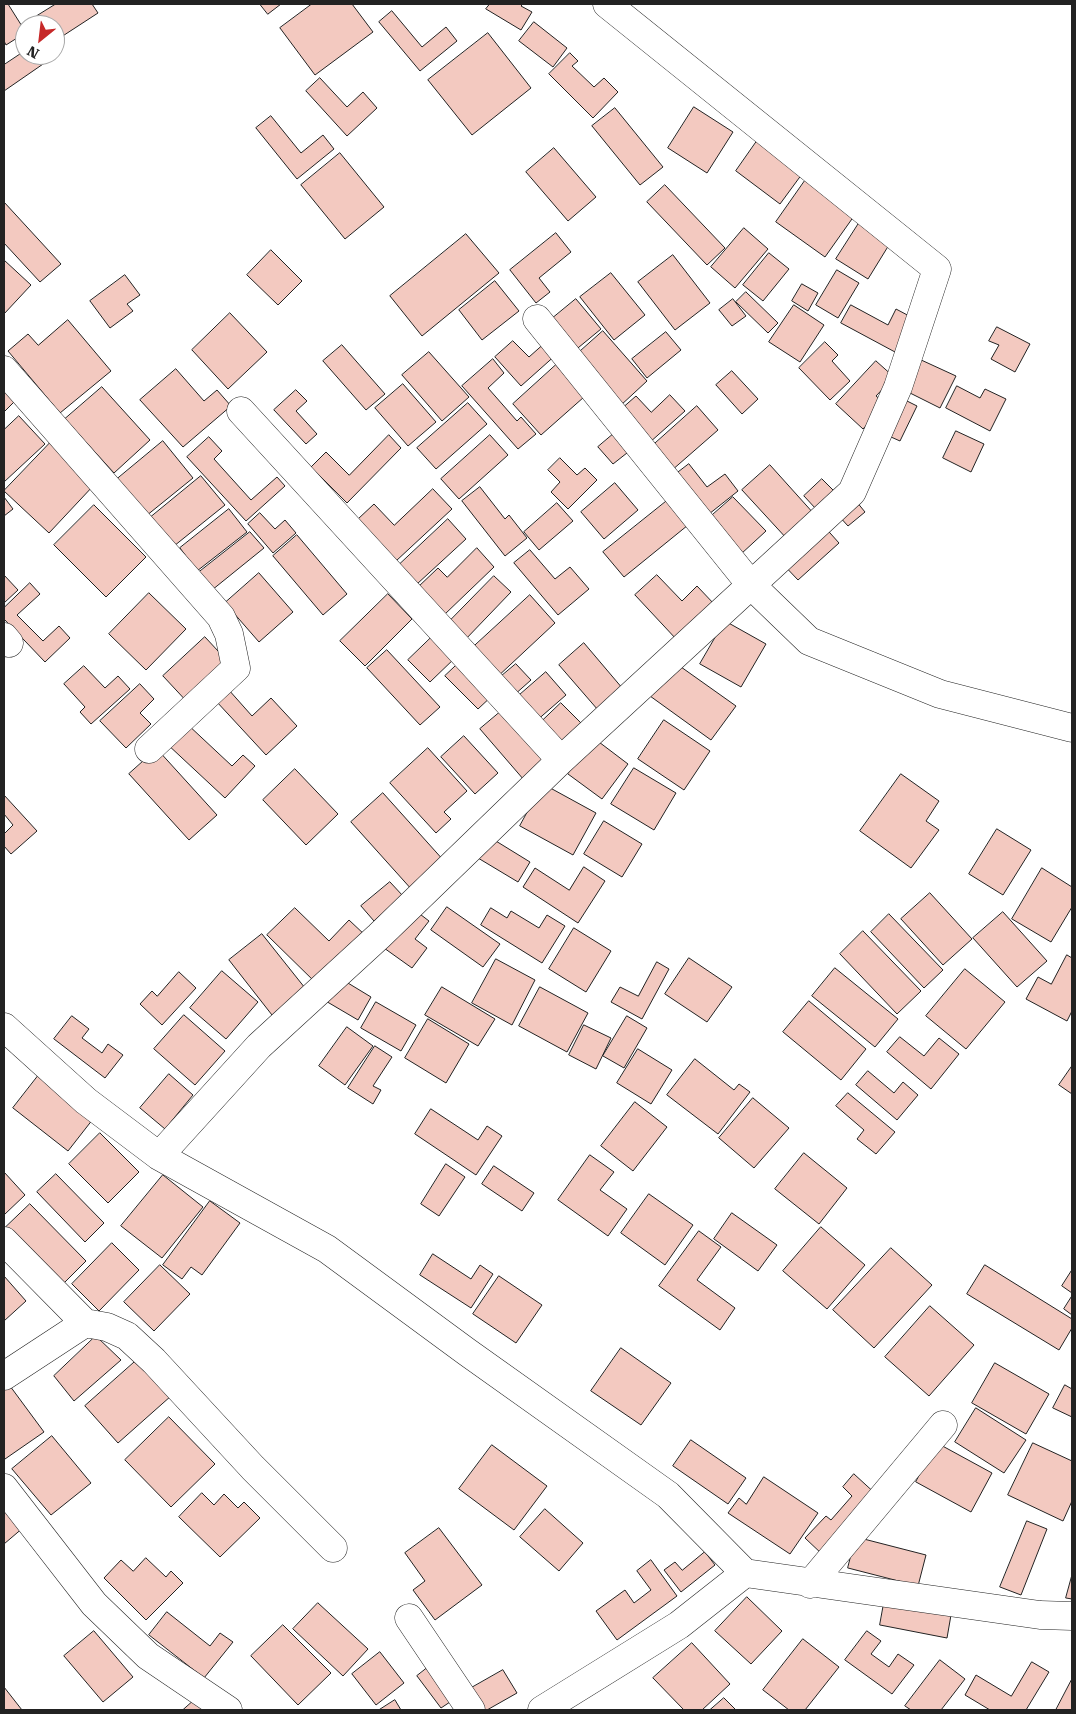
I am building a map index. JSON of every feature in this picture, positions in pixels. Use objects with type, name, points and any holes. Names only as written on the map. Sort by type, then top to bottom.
[{"type":"street","points":[[159,1156],[259,1046],[379,936],[561,760],[852,492],[898,387],[937,269],[607,4]]},
{"type":"street","points":[[537,319],[751,585],[809,640],[940,694],[1072,728]]},
{"type":"street","points":[[4,370],[221,616],[229,634],[236,668],[149,749]]},
{"type":"street","points":[[241,411],[561,760]]},
{"type":"street","points":[[4,1027],[86,1101],[159,1156],[327,1249],[467,1352],[668,1495],[745,1574],[1040,1615],[1072,1616]]},
{"type":"street","points":[[4,1241],[84,1323],[107,1327],[127,1336],[154,1361],[253,1468],[333,1548]]},
{"type":"street","points":[[4,1376],[84,1323]]},
{"type":"street","points":[[810,1584],[943,1425]]},
{"type":"street","points":[[4,1488],[94,1604],[148,1656],[228,1710]]},
{"type":"street","points":[[542,1710],[679,1625],[745,1574]]},
{"type":"street","points":[[409,1618],[471,1710]]},
{"type":"building","points":[[4,4],[8,4],[15,15],[15,39],[6,45],[4,41]]},
{"type":"building","points":[[56,4],[92,4],[98,13],[65,34],[65,15],[39,15]]},
{"type":"building","points":[[260,4],[281,4],[268,14]]},
{"type":"building","points":[[312,4],[352,4],[373,32],[315,75],[280,28]]},
{"type":"building","points":[[490,4],[523,4],[521,6],[532,12],[521,30],[486,9]]},
{"type":"building","points":[[392,11],[422,47],[446,27],[457,41],[420,71],[379,22]]},
{"type":"building","points":[[534,22],[567,48],[553,67],[519,41]]},
{"type":"building","points":[[488,33],[531,88],[472,135],[428,80]]},
{"type":"building","points":[[570,53],[578,61],[572,66],[594,87],[604,78],[618,92],[593,118],[549,74]]},
{"type":"building","points":[[15,58],[15,65],[42,65],[4,91],[4,65]]},
{"type":"building","points":[[320,78],[347,107],[363,92],[377,108],[347,136],[306,91]]},
{"type":"building","points":[[694,107],[733,132],[707,173],[668,148]]},
{"type":"building","points":[[615,108],[663,167],[640,185],[592,126]]},
{"type":"building","points":[[271,116],[301,153],[323,135],[334,149],[297,179],[256,128]]},
{"type":"building","points":[[757,141],[802,174],[780,204],[736,171]]},
{"type":"building","points":[[554,148],[596,197],[568,221],[526,172]]},
{"type":"building","points":[[340,153],[384,207],[345,239],[301,185]]},
{"type":"building","points":[[809,175],[859,209],[825,257],[776,222]]},
{"type":"building","points":[[665,185],[725,248],[707,265],[647,202]]},
{"type":"building","points":[[4,202],[61,264],[40,282],[4,243]]},
{"type":"building","points":[[861,220],[892,240],[868,279],[836,259]]},
{"type":"building","points":[[744,228],[768,249],[735,288],[711,267]]},
{"type":"building","points":[[556,233],[571,252],[539,278],[550,292],[536,303],[510,270]]},
{"type":"building","points":[[466,234],[499,273],[422,336],[390,296]]},
{"type":"building","points":[[271,250],[302,281],[278,305],[247,275]]},
{"type":"building","points":[[769,253],[789,269],[763,301],[743,285]]},
{"type":"building","points":[[673,255],[710,303],[675,330],[638,282]]},
{"type":"building","points":[[4,260],[31,285],[4,314]]},
{"type":"building","points":[[837,270],[859,283],[838,318],[816,305]]},
{"type":"building","points":[[611,273],[645,315],[614,340],[580,297]]},
{"type":"building","points":[[125,275],[140,295],[127,304],[133,311],[110,328],[90,301]]},
{"type":"building","points":[[495,281],[519,311],[482,340],[459,310]]},
{"type":"building","points":[[802,284],[818,293],[808,311],[792,301]]},
{"type":"building","points":[[746,292],[778,323],[768,333],[736,302]]},
{"type":"building","points":[[576,299],[601,329],[573,352],[548,322]]},
{"type":"building","points":[[733,299],[746,316],[732,326],[719,310]]},
{"type":"building","points":[[794,305],[824,325],[800,362],[769,342]]},
{"type":"building","points":[[851,305],[888,325],[896,309],[913,318],[895,352],[841,323]]},
{"type":"building","points":[[230,313],[267,352],[228,389],[192,350]]},
{"type":"building","points":[[68,320],[111,371],[60,413],[8,351],[28,334],[38,345]]},
{"type":"building","points":[[997,327],[1030,344],[1015,372],[991,359],[999,345],[989,341]]},
{"type":"building","points":[[603,331],[647,381],[620,406],[575,356]]},
{"type":"building","points":[[666,332],[681,350],[647,378],[632,359]]},
{"type":"building","points":[[513,341],[529,357],[547,341],[558,353],[521,386],[495,357]]},
{"type":"building","points":[[825,342],[838,355],[832,361],[850,381],[830,400],[799,368]]},
{"type":"building","points":[[342,345],[385,394],[366,410],[323,361]]},
{"type":"building","points":[[429,352],[469,397],[442,421],[402,375]]},
{"type":"building","points":[[493,359],[504,373],[488,388],[517,421],[521,417],[536,434],[518,449],[462,386]]},
{"type":"building","points":[[919,359],[956,376],[940,408],[904,390]]},
{"type":"building","points":[[876,361],[894,377],[876,396],[886,404],[863,429],[836,404]]},
{"type":"building","points":[[556,365],[584,397],[541,435],[513,404]]},
{"type":"building","points":[[176,369],[204,401],[217,390],[231,406],[183,447],[140,400]]},
{"type":"building","points":[[732,371],[758,399],[742,414],[716,385]]},
{"type":"building","points":[[403,384],[436,422],[408,446],[375,408]]},
{"type":"building","points":[[957,386],[980,398],[985,389],[1006,399],[990,431],[946,408]]},
{"type":"building","points":[[4,387],[16,400],[4,412]]},
{"type":"building","points":[[102,387],[150,440],[114,473],[65,419]]},
{"type":"building","points":[[296,390],[307,401],[296,411],[317,434],[306,444],[274,410]]},
{"type":"building","points":[[670,395],[685,411],[649,443],[620,410],[636,396],[651,412]]},
{"type":"building","points":[[899,397],[917,406],[900,441],[882,433]]},
{"type":"building","points":[[468,403],[487,424],[436,469],[417,448]]},
{"type":"building","points":[[697,406],[718,430],[671,471],[650,448]]},
{"type":"building","points":[[19,416],[45,444],[4,482],[4,430]]},
{"type":"building","points":[[617,431],[632,449],[613,464],[598,447]]},
{"type":"building","points":[[956,431],[984,444],[971,472],[943,458]]},
{"type":"building","points":[[389,435],[401,448],[347,503],[311,467],[326,452],[349,475]]},
{"type":"building","points":[[490,435],[508,455],[459,499],[441,479]]},
{"type":"building","points":[[209,437],[222,451],[214,459],[251,500],[277,477],[285,486],[246,521],[187,457]]},
{"type":"building","points":[[163,441],[193,478],[146,516],[116,480]]},
{"type":"building","points":[[50,443],[94,485],[49,533],[4,491]]},
{"type":"building","points":[[560,458],[577,475],[585,468],[597,480],[568,509],[551,492],[560,482],[548,470]]},
{"type":"building","points":[[689,464],[707,487],[725,474],[738,491],[709,514],[676,474]]},
{"type":"building","points":[[770,465],[815,515],[788,540],[742,490]]},
{"type":"building","points":[[201,476],[225,505],[174,546],[151,517]]},
{"type":"building","points":[[822,479],[834,491],[816,509],[804,496]]},
{"type":"building","points":[[615,483],[638,510],[604,539],[581,512]]},
{"type":"building","points":[[480,487],[505,519],[509,515],[527,538],[505,556],[462,501]]},
{"type":"building","points":[[433,489],[452,509],[396,561],[358,519],[374,504],[394,525]]},
{"type":"building","points":[[673,496],[693,521],[624,577],[603,552]]},
{"type":"building","points":[[4,497],[13,509],[4,516]]},
{"type":"building","points":[[733,497],[766,531],[741,554],[708,519]]},
{"type":"building","points":[[856,501],[865,512],[848,526],[838,515]]},
{"type":"building","points":[[557,503],[573,521],[539,550],[524,532]]},
{"type":"building","points":[[94,505],[146,557],[106,597],[54,545]]},
{"type":"building","points":[[229,509],[247,532],[197,571],[180,548]]},
{"type":"building","points":[[260,513],[275,529],[285,520],[296,533],[273,553],[248,524]]},
{"type":"building","points":[[448,519],[466,539],[417,584],[399,565]]},
{"type":"building","points":[[822,524],[839,543],[798,580],[780,561]]},
{"type":"building","points":[[250,532],[264,548],[212,590],[198,573]]},
{"type":"building","points":[[297,535],[347,594],[323,615],[273,556]]},
{"type":"building","points":[[477,548],[494,567],[444,615],[417,588],[438,568],[447,577]]},
{"type":"building","points":[[530,550],[555,579],[570,567],[589,589],[558,615],[514,563]]},
{"type":"building","points":[[259,573],[293,612],[259,642],[225,603]]},
{"type":"building","points":[[4,575],[18,590],[4,603]]},
{"type":"building","points":[[657,575],[682,601],[697,586],[715,605],[677,640],[635,595]]},
{"type":"building","points":[[494,576],[511,592],[463,642],[446,625]]},
{"type":"building","points":[[30,583],[40,594],[17,615],[43,641],[59,626],[70,638],[45,662],[4,619],[4,608]]},
{"type":"building","points":[[149,593],[186,629],[146,670],[109,634]]},
{"type":"building","points":[[388,594],[412,619],[365,666],[340,641]]},
{"type":"building","points":[[530,595],[555,623],[495,679],[469,651]]},
{"type":"building","points":[[725,621],[766,644],[741,687],[700,664]]},
{"type":"building","points":[[436,633],[457,656],[430,682],[408,660]]},
{"type":"building","points":[[205,637],[232,666],[190,705],[163,676]]},
{"type":"building","points":[[584,643],[623,689],[598,710],[559,665]]},
{"type":"building","points":[[387,650],[440,707],[420,725],[367,668]]},
{"type":"building","points":[[462,660],[494,694],[478,709],[445,676]]},
{"type":"building","points":[[674,662],[736,706],[711,740],[650,696]]},
{"type":"building","points":[[516,664],[531,680],[513,696],[498,679]]},
{"type":"building","points":[[84,666],[105,688],[118,676],[130,689],[91,724],[80,712],[85,707],[64,684]]},
{"type":"building","points":[[546,672],[566,695],[535,722],[515,699]]},
{"type":"building","points":[[140,684],[154,699],[140,713],[151,724],[126,748],[100,721]]},
{"type":"building","points":[[228,689],[252,716],[271,698],[297,726],[266,755],[216,701]]},
{"type":"building","points":[[561,703],[586,728],[561,752],[536,727]]},
{"type":"building","points":[[505,708],[548,759],[524,780],[480,729]]},
{"type":"building","points":[[664,720],[710,751],[684,790],[638,759]]},
{"type":"building","points":[[186,723],[232,766],[243,755],[255,766],[225,798],[166,743]]},
{"type":"building","points":[[464,736],[498,773],[475,794],[441,757]]},
{"type":"building","points":[[595,739],[628,764],[602,799],[568,774]]},
{"type":"building","points":[[428,748],[467,791],[444,812],[451,819],[436,833],[390,783]]},
{"type":"building","points":[[157,749],[217,815],[189,840],[129,774]]},
{"type":"building","points":[[634,768],[676,793],[654,830],[611,804]]},
{"type":"building","points":[[295,769],[338,814],[306,845],[263,800]]},
{"type":"building","points":[[901,774],[939,801],[926,821],[939,830],[911,868],[860,831]]},
{"type":"building","points":[[543,784],[596,813],[573,855],[520,826]]},
{"type":"building","points":[[383,793],[445,862],[413,891],[351,822]]},
{"type":"building","points":[[4,795],[37,831],[11,854],[4,846],[4,834],[13,825],[4,814]]},
{"type":"building","points":[[604,821],[642,844],[622,877],[584,854]]},
{"type":"building","points":[[997,829],[1031,850],[1003,895],[969,874]]},
{"type":"building","points":[[491,838],[530,862],[518,882],[478,858]]},
{"type":"building","points":[[584,867],[605,881],[578,923],[523,887],[535,868],[569,890]]},
{"type":"building","points":[[1042,868],[1072,887],[1072,907],[1051,942],[1012,919]]},
{"type":"building","points":[[390,882],[403,896],[374,921],[361,906]]},
{"type":"building","points":[[930,893],[972,939],[943,965],[901,919]]},
{"type":"building","points":[[447,907],[500,944],[483,967],[431,930]]},
{"type":"building","points":[[295,908],[329,941],[349,920],[366,936],[318,985],[267,935]]},
{"type":"building","points":[[412,908],[429,921],[415,939],[427,948],[412,968],[384,948]]},
{"type":"building","points":[[491,908],[507,918],[511,911],[539,928],[547,915],[565,926],[542,963],[481,925]]},
{"type":"building","points":[[1003,912],[1047,961],[1017,987],[973,938]]},
{"type":"building","points":[[889,914],[943,970],[924,988],[871,932]]},
{"type":"building","points":[[574,928],[611,951],[586,992],[549,969]]},
{"type":"building","points":[[863,931],[921,991],[897,1014],[840,954]]},
{"type":"building","points":[[262,934],[305,988],[272,1015],[229,960]]},
{"type":"building","points":[[1067,955],[1072,958],[1072,1011],[1067,1021],[1026,999],[1038,977],[1051,984]]},
{"type":"building","points":[[689,958],[732,987],[707,1022],[665,994]]},
{"type":"building","points":[[496,959],[535,980],[512,1025],[472,1003]]},
{"type":"building","points":[[657,962],[669,969],[642,1019],[611,1002],[620,987],[638,996]]},
{"type":"building","points":[[835,968],[898,1019],[875,1047],[812,996]]},
{"type":"building","points":[[965,969],[1005,1002],[966,1049],[926,1016]]},
{"type":"building","points":[[222,971],[258,1002],[226,1039],[190,1008]]},
{"type":"building","points":[[179,972],[196,988],[162,1025],[140,1004],[152,991],[157,996]]},
{"type":"building","points":[[338,977],[371,997],[358,1020],[324,1000]]},
{"type":"building","points":[[442,987],[495,1019],[478,1046],[425,1015]]},
{"type":"building","points":[[540,987],[588,1013],[567,1052],[519,1026]]},
{"type":"building","points":[[809,1001],[866,1049],[841,1080],[783,1032]]},
{"type":"building","points":[[376,1002],[416,1025],[401,1051],[361,1028]]},
{"type":"building","points":[[184,1015],[225,1051],[195,1085],[154,1049]]},
{"type":"building","points":[[72,1016],[89,1029],[82,1038],[102,1053],[108,1044],[123,1055],[105,1078],[54,1039]]},
{"type":"building","points":[[627,1016],[647,1028],[624,1068],[603,1056]]},
{"type":"building","points":[[428,1019],[469,1044],[446,1083],[405,1058]]},
{"type":"building","points":[[584,1025],[611,1038],[596,1069],[569,1055]]},
{"type":"building","points":[[347,1027],[373,1046],[345,1085],[319,1066]]},
{"type":"building","points":[[900,1037],[924,1056],[939,1038],[959,1054],[931,1089],[887,1052]]},
{"type":"building","points":[[375,1046],[392,1057],[373,1086],[381,1090],[373,1104],[348,1088]]},
{"type":"building","points":[[638,1049],[672,1070],[651,1104],[617,1083]]},
{"type":"building","points":[[695,1059],[734,1090],[739,1084],[750,1092],[718,1134],[667,1095]]},
{"type":"building","points":[[1072,1066],[1072,1094],[1059,1085]]},
{"type":"building","points":[[868,1071],[894,1093],[903,1082],[918,1095],[897,1120],[856,1085]]},
{"type":"building","points":[[169,1074],[193,1095],[165,1129],[140,1108]]},
{"type":"building","points":[[38,1076],[93,1119],[68,1151],[13,1108]]},
{"type":"building","points":[[848,1093],[895,1132],[876,1154],[857,1139],[864,1130],[836,1106]]},
{"type":"building","points":[[753,1098],[789,1128],[754,1168],[719,1138]]},
{"type":"building","points":[[635,1102],[667,1127],[633,1171],[601,1146]]},
{"type":"building","points":[[431,1109],[478,1140],[487,1126],[502,1136],[476,1175],[415,1134]]},
{"type":"building","points":[[100,1133],[139,1172],[108,1203],[69,1164]]},
{"type":"building","points":[[804,1153],[847,1188],[819,1224],[775,1189]]},
{"type":"building","points":[[590,1155],[614,1172],[600,1190],[627,1209],[608,1236],[558,1200]]},
{"type":"building","points":[[446,1164],[465,1177],[439,1216],[421,1204]]},
{"type":"building","points":[[494,1166],[534,1193],[522,1211],[482,1184]]},
{"type":"building","points":[[4,1172],[25,1195],[4,1215]]},
{"type":"building","points":[[56,1174],[104,1223],[85,1242],[37,1192]]},
{"type":"building","points":[[163,1175],[203,1207],[162,1258],[121,1226]]},
{"type":"building","points":[[649,1194],[693,1225],[665,1265],[621,1233]]},
{"type":"building","points":[[210,1201],[240,1223],[202,1275],[191,1267],[182,1279],[163,1265]]},
{"type":"building","points":[[30,1204],[86,1261],[63,1284],[6,1227]]},
{"type":"building","points":[[732,1213],[777,1245],[758,1271],[714,1239]]},
{"type":"building","points":[[821,1227],[865,1265],[827,1309],[783,1271]]},
{"type":"building","points":[[699,1231],[721,1247],[697,1280],[735,1308],[720,1330],[659,1286]]},
{"type":"building","points":[[112,1243],[139,1270],[99,1311],[72,1284]]},
{"type":"building","points":[[891,1248],[932,1285],[874,1348],[833,1310]]},
{"type":"building","points":[[433,1254],[471,1279],[480,1265],[493,1274],[471,1308],[420,1275]]},
{"type":"building","points":[[160,1265],[190,1294],[154,1331],[124,1302]]},
{"type":"building","points":[[985,1265],[1072,1319],[1072,1328],[1059,1350],[967,1294]]},
{"type":"building","points":[[1072,1270],[1072,1293],[1062,1286]]},
{"type":"building","points":[[4,1276],[26,1301],[4,1321]]},
{"type":"building","points":[[499,1276],[542,1305],[516,1343],[473,1314]]},
{"type":"building","points":[[1072,1296],[1072,1315],[1064,1309]]},
{"type":"building","points":[[930,1306],[974,1345],[929,1396],[885,1357]]},
{"type":"building","points":[[96,1336],[121,1360],[74,1401],[54,1376]]},
{"type":"building","points":[[621,1348],[671,1383],[641,1425],[591,1391]]},
{"type":"building","points":[[138,1359],[171,1396],[118,1443],[85,1406]]},
{"type":"building","points":[[995,1363],[1049,1394],[1026,1434],[972,1403]]},
{"type":"building","points":[[1065,1385],[1072,1389],[1072,1417],[1053,1408]]},
{"type":"building","points":[[10,1386],[44,1432],[5,1459],[4,1391]]},
{"type":"building","points":[[976,1408],[1026,1440],[1004,1473],[955,1442]]},
{"type":"building","points":[[169,1417],[215,1464],[171,1507],[125,1460]]},
{"type":"building","points":[[52,1436],[91,1483],[51,1515],[12,1469]]},
{"type":"building","points":[[691,1440],[746,1478],[728,1504],[673,1466]]},
{"type":"building","points":[[937,1443],[992,1473],[971,1512],[916,1482]]},
{"type":"building","points":[[1033,1443],[1072,1461],[1072,1501],[1063,1521],[1008,1495]]},
{"type":"building","points":[[492,1445],[547,1486],[514,1530],[459,1489]]},
{"type":"building","points":[[854,1474],[878,1496],[823,1555],[805,1538],[826,1516],[831,1520],[852,1496],[843,1487]]},
{"type":"building","points":[[764,1477],[818,1513],[790,1554],[728,1513],[739,1498],[746,1504]]},
{"type":"building","points":[[202,1493],[214,1505],[224,1494],[238,1508],[244,1502],[260,1518],[220,1557],[179,1517]]},
{"type":"building","points":[[4,1504],[24,1527],[4,1544]]},
{"type":"building","points":[[545,1509],[583,1543],[559,1571],[520,1537]]},
{"type":"building","points":[[1027,1521],[1047,1529],[1021,1595],[1000,1587]]},
{"type":"building","points":[[439,1528],[482,1585],[435,1620],[413,1590],[425,1581],[405,1553]]},
{"type":"building","points":[[856,1537],[926,1555],[918,1586],[848,1568]]},
{"type":"building","points":[[705,1552],[715,1565],[681,1592],[664,1570],[675,1562],[682,1570]]},
{"type":"building","points":[[146,1558],[166,1577],[171,1571],[183,1583],[146,1620],[104,1578],[121,1560],[133,1571]]},
{"type":"building","points":[[651,1560],[677,1596],[617,1640],[596,1611],[625,1590],[634,1603],[651,1590],[637,1571]]},
{"type":"building","points":[[1072,1575],[1072,1599],[1066,1598]]},
{"type":"building","points":[[747,1597],[782,1631],[751,1664],[715,1631]]},
{"type":"building","points":[[318,1603],[368,1649],[343,1676],[293,1629]]},
{"type":"building","points":[[884,1603],[951,1615],[947,1638],[880,1625]]},
{"type":"building","points":[[167,1612],[210,1646],[220,1633],[233,1642],[204,1678],[149,1635]]},
{"type":"building","points":[[283,1625],[331,1673],[298,1705],[251,1656]]},
{"type":"building","points":[[94,1631],[133,1677],[103,1702],[64,1656]]},
{"type":"building","points":[[867,1631],[881,1641],[871,1654],[889,1667],[898,1654],[914,1665],[892,1694],[845,1660]]},
{"type":"building","points":[[803,1639],[839,1667],[805,1710],[789,1710],[763,1690]]},
{"type":"building","points":[[692,1643],[730,1684],[702,1710],[684,1710],[653,1678]]},
{"type":"building","points":[[380,1652],[404,1683],[376,1705],[352,1674]]},
{"type":"building","points":[[940,1660],[965,1679],[941,1710],[911,1710],[905,1706]]},
{"type":"building","points":[[1032,1662],[1049,1672],[1026,1710],[990,1710],[965,1695],[976,1675],[1011,1696]]},
{"type":"building","points":[[431,1665],[456,1698],[441,1708],[417,1676]]},
{"type":"building","points":[[503,1670],[517,1693],[487,1710],[477,1710],[466,1691]]},
{"type":"building","points":[[1072,1679],[1072,1710],[1056,1710]]},
{"type":"building","points":[[4,1687],[22,1710],[4,1710]]},
{"type":"building","points":[[199,1696],[211,1710],[183,1710]]},
{"type":"building","points":[[724,1698],[736,1710],[710,1710]]},
{"type":"building","points":[[395,1700],[401,1710],[379,1710]]}]
